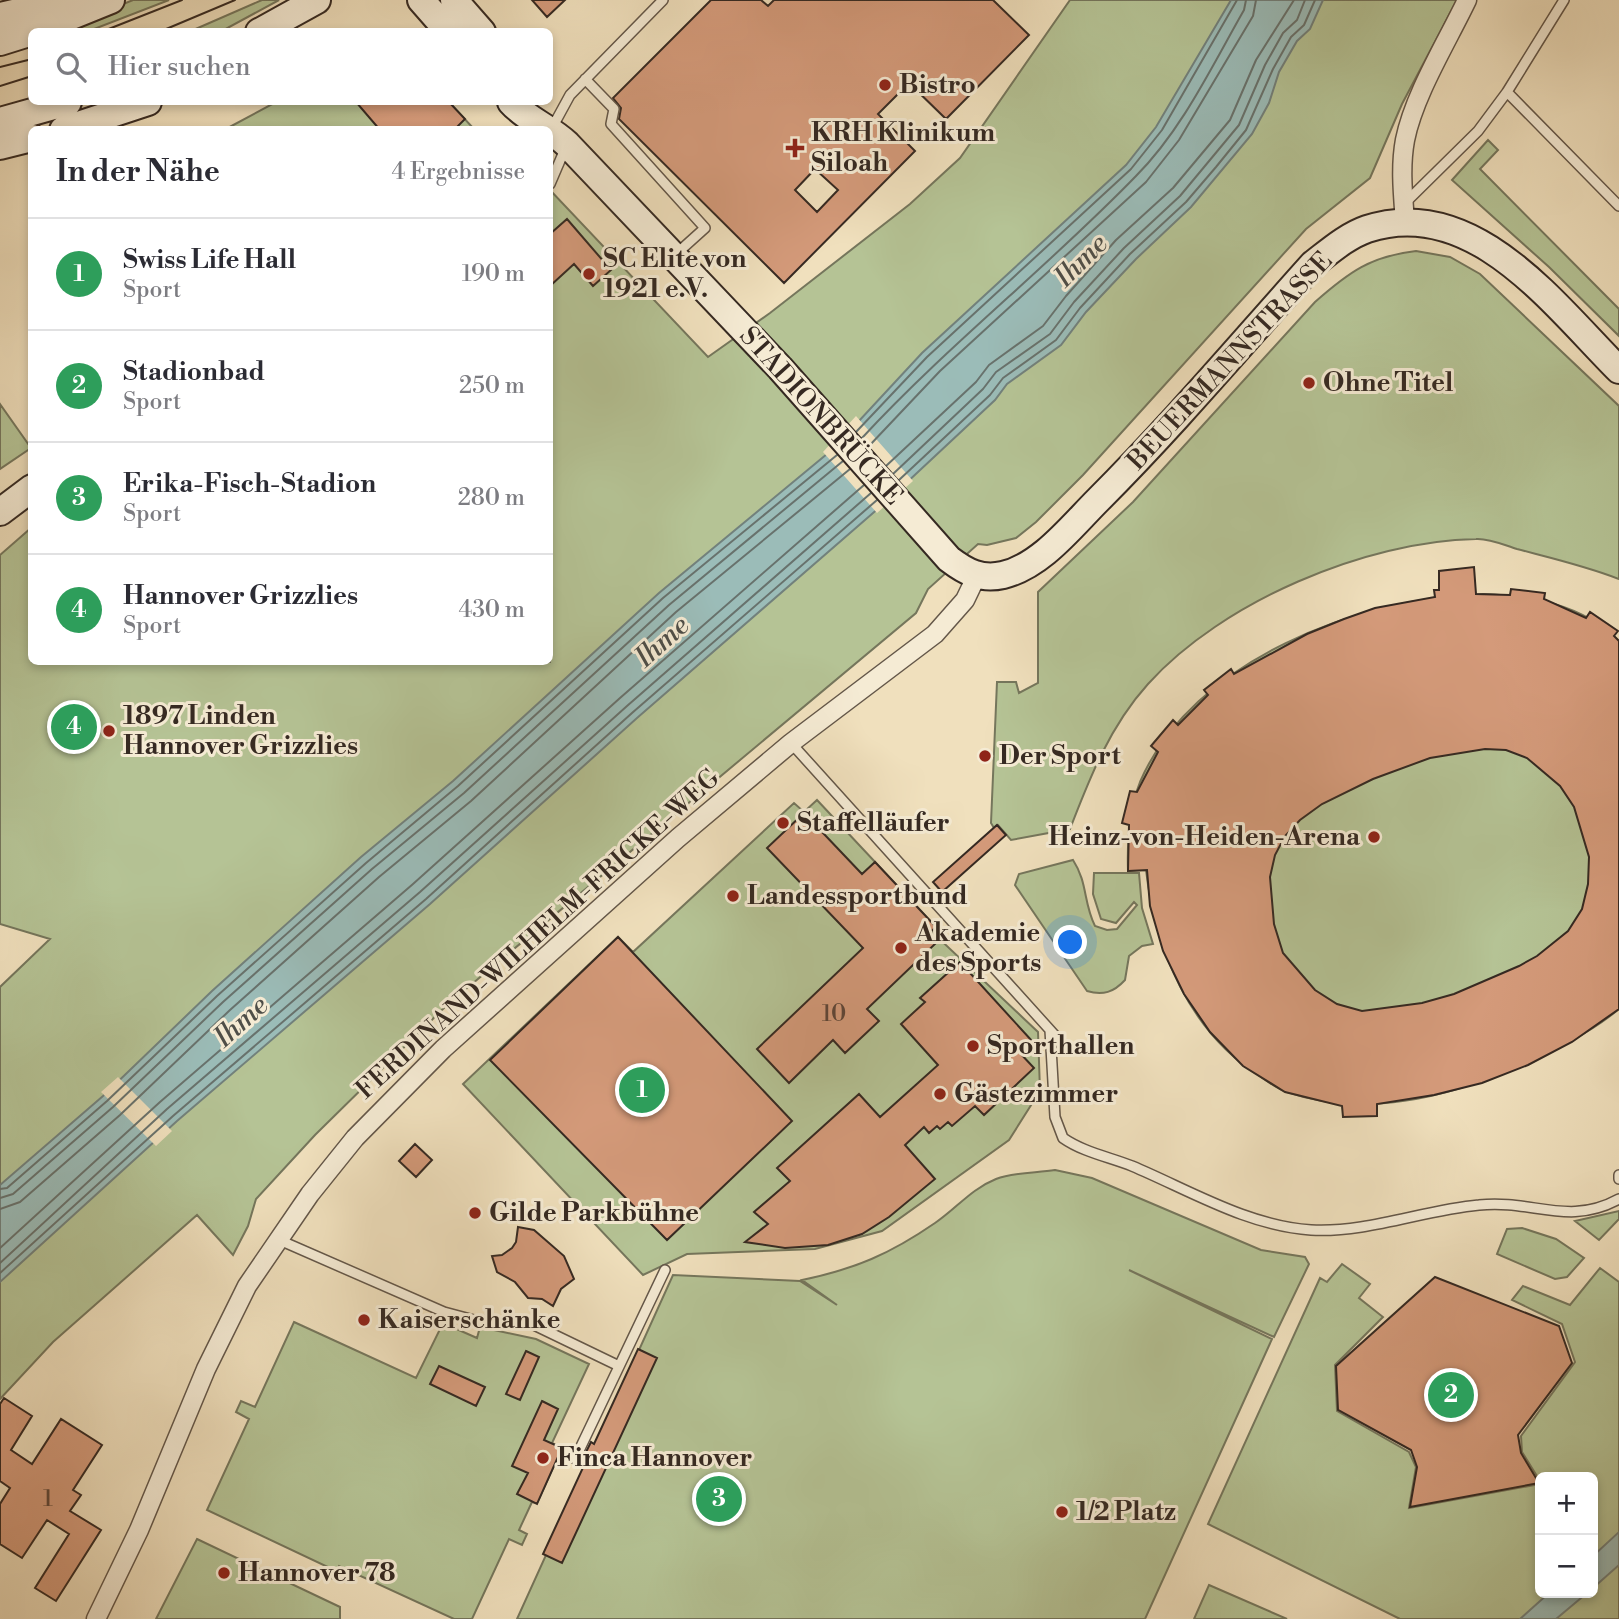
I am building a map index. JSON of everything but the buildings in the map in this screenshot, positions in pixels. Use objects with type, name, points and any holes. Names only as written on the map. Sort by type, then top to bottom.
[{"type":"street","points":[[0,16],[72,0]]},
{"type":"street","points":[[42,28],[111,0]]},
{"type":"street","points":[[266,28],[317,0]]},
{"type":"street","points":[[421,0],[446,28]]},
{"type":"street","points":[[454,0],[478,28]]},
{"type":"street","points":[[1405,213],[1403,160],[1412,116],[1467,0]]},
{"type":"street","points":[[0,42],[28,33]]},
{"type":"street","points":[[0,121],[57,105]]},
{"type":"street","points":[[75,126],[139,105]]},
{"type":"street","name":"STADIONBRÜCKE","points":[[513,105],[541,126]]},
{"type":"street","name":"STADIONBRÜCKE","points":[[543,105],[552,126]]},
{"type":"street","name":"STADIONBRÜCKE","points":[[556,136],[780,368],[948,559],[977,575]]},
{"type":"street","points":[[0,146],[28,139]]},
{"type":"street","name":"BEUERMANNSTRASSE","points":[[977,575],[1004,574],[1020,568],[1054,543],[1141,457],[1313,264],[1342,242],[1405,213],[1445,226],[1487,247],[1532,284],[1619,370]]},
{"type":"street","points":[[0,512],[28,491]]},
{"type":"street","name":"FERDINAND-WILHELM-FRICKE-WEG","points":[[96,1619],[139,1530],[206,1369],[247,1286],[277,1239],[355,1138],[443,1049],[635,875],[791,743],[935,634],[965,600],[977,575]]},
{"type":"lane","points":[[553,160],[556,136],[570,95],[663,0]]},
{"type":"lane","points":[[1405,213],[1478,131],[1507,92],[1564,0]]},
{"type":"lane","points":[[585,79],[614,109],[611,124],[705,228],[674,256]]},
{"type":"lane","points":[[1507,92],[1619,206]]},
{"type":"lane","points":[[791,743],[1069,1051]]},
{"type":"lane","points":[[1050,1030],[1055,1117],[1063,1138],[1256,1220],[1310,1230],[1361,1227],[1479,1205],[1522,1204],[1559,1214],[1602,1207],[1619,1199]]},
{"type":"lane","points":[[277,1239],[444,1312],[474,1320],[534,1325],[619,1366]]},
{"type":"lane","points":[[575,1460],[665,1270]]},
{"type":"green space","points":[[133,0],[169,0],[97,28],[65,28]]},
{"type":"green space","points":[[262,0],[279,0],[228,28],[198,28]]},
{"type":"green space","points":[[1070,0],[1457,0],[1402,104],[1370,178],[1306,229],[1083,475],[1036,522],[1016,538],[987,545],[978,544],[928,589],[916,613],[448,1004],[315,1135],[256,1199],[248,1226],[233,1255],[197,1215],[53,1342],[0,1399],[0,987],[50,939],[0,924],[0,555],[28,531],[28,665],[553,665],[553,193],[708,357],[770,313],[910,204],[960,158]]},
{"type":"green space","points":[[270,105],[452,105],[471,126],[231,126]]},
{"type":"green space","points":[[1488,140],[1498,150],[1480,169],[1619,309],[1619,336],[1549,267],[1452,180]]},
{"type":"green space","points":[[1416,251],[1450,257],[1480,274],[1619,406],[1619,579],[1496,542],[1476,539],[1433,542],[1343,564],[1255,603],[1215,627],[1179,654],[1148,684],[1112,735],[1093,771],[1070,829],[1011,840],[998,825],[994,828],[991,823],[997,682],[1016,682],[1019,693],[1038,683],[1038,592],[1133,502],[1315,302],[1361,267],[1386,257]]},
{"type":"green space","points":[[0,404],[28,444],[28,450],[0,469]]},
{"type":"green space","name":"Heinz-von-Heiden-Arena","points":[[1483,594],[1556,604],[1589,618],[1619,641],[1619,1009],[1583,1034],[1545,1054],[1491,1077],[1434,1095],[1375,1104],[1316,1100],[1283,1091],[1235,1058],[1214,1037],[1180,987],[1158,929],[1146,870],[1128,871],[1130,826],[1140,782],[1165,739],[1198,702],[1239,670],[1285,643],[1385,607],[1435,598]]},
{"type":"green space","points":[[817,800],[936,927],[932,932],[1038,1032],[1040,1091],[1009,1140],[882,1231],[815,1249],[687,1254],[643,1275],[463,1084],[618,937],[633,952],[794,803],[804,812]]},
{"type":"green space","points":[[1073,860],[1081,877],[1095,926],[1107,930],[1117,929],[1137,905],[1134,902],[1116,923],[1101,919],[1093,894],[1094,873],[1139,873],[1142,908],[1153,944],[1142,946],[1129,956],[1125,980],[1108,992],[1087,991],[1015,885],[1019,874]]},
{"type":"green space","points":[[1055,1170],[1092,1178],[1261,1250],[1305,1257],[1309,1264],[1274,1337],[1129,1270],[1272,1339],[1145,1619],[517,1619],[673,1275],[800,1281],[837,1305],[802,1280],[839,1271],[887,1252],[935,1223],[972,1193],[996,1179]]},
{"type":"green space","points":[[1619,1211],[1619,1219],[1599,1240],[1575,1221]]},
{"type":"green space","points":[[1522,1228],[1556,1239],[1584,1258],[1567,1277],[1555,1279],[1497,1254],[1507,1229]]},
{"type":"green space","points":[[1342,1264],[1370,1284],[1359,1298],[1383,1317],[1335,1365],[1337,1411],[1409,1452],[1416,1467],[1409,1508],[1535,1485],[1535,1598],[1598,1598],[1598,1472],[1535,1473],[1522,1452],[1521,1436],[1575,1362],[1562,1324],[1512,1300],[1523,1286],[1570,1305],[1600,1268],[1619,1282],[1619,1619],[1400,1619],[1208,1524],[1320,1278],[1327,1282]]},
{"type":"green space","points":[[294,1322],[416,1378],[443,1323],[477,1338],[480,1327],[536,1339],[589,1364],[552,1443],[562,1448],[537,1503],[532,1502],[519,1530],[527,1534],[522,1545],[509,1539],[472,1619],[454,1619],[339,1566],[333,1579],[327,1576],[330,1568],[207,1510],[249,1419],[236,1412],[241,1401],[255,1407]]},
{"type":"green space","name":"Hannover 78","points":[[197,1539],[340,1607],[340,1619],[156,1619]]},
{"type":"green space","points":[[1209,1585],[1287,1619],[1194,1619]]},
{"type":"water","name":"Ihme","points":[[1231,0],[1323,0],[1310,29],[1297,41],[1279,72],[1269,103],[1252,134],[1191,207],[1136,259],[1086,312],[1061,345],[1007,384],[995,400],[888,500],[637,718],[430,904],[177,1121],[0,1282],[0,1185],[103,1096],[212,991],[361,857],[453,781],[659,593],[833,449],[922,353],[1126,165],[1156,127]]},
{"type":"water","points":[[1619,1532],[1619,1565],[1598,1584],[1598,1551]]},
{"type":"water","points":[[1543,1598],[1581,1598],[1556,1619],[1520,1619]]},
{"type":"pier","points":[[856,416],[913,481],[877,513],[823,452]]},
{"type":"pier","points":[[118,1077],[172,1131],[156,1146],[101,1092]]},
{"type":"tram line","points":[[111,28],[182,0]]},
{"type":"tram line","points":[[168,28],[235,0]]},
{"type":"tram line","points":[[0,67],[28,60]]},
{"type":"tram line","points":[[0,86],[28,77]]},
{"type":"place","name":"Bistro","points":[[885,85]]},
{"type":"place","name":"KRH Klinikum Siloah","points":[[795,148]]},
{"type":"place","name":"SC Elite von 1921 e.V.","points":[[589,274]]},
{"type":"place","name":"Ohne Titel","points":[[1309,383]]},
{"type":"place","name":"Hannover Grizzlies","points":[[74,727]]},
{"type":"place","name":"1897 Linden Hannover Grizzlies","points":[[109,731]]},
{"type":"place","name":"Der Sport","points":[[985,756]]},
{"type":"place","name":"Staffelläufer","points":[[783,823]]},
{"type":"place","name":"Heinz-von-Heiden-Arena","points":[[1374,837]]},
{"type":"place","name":"Landessportbund","points":[[733,896]]},
{"type":"place","name":"Akademie des Sports","points":[[901,948]]},
{"type":"place","name":"Sporthallen","points":[[973,1046]]},
{"type":"place","name":"Swiss Life Hall","points":[[642,1090]]},
{"type":"place","name":"Gästezimmer","points":[[940,1094]]},
{"type":"place","name":"Gilde Parkbühne","points":[[475,1213]]},
{"type":"place","name":"Kaiserschänke","points":[[364,1320]]},
{"type":"place","name":"Stadionbad","points":[[1451,1395]]},
{"type":"place","name":"Finca Hannover","points":[[543,1458]]},
{"type":"place","name":"Erika-Fisch-Stadion","points":[[719,1499]]},
{"type":"place","name":"1/2 Platz","points":[[1062,1512]]},
{"type":"place","name":"Hannover 78","points":[[224,1573]]}]
